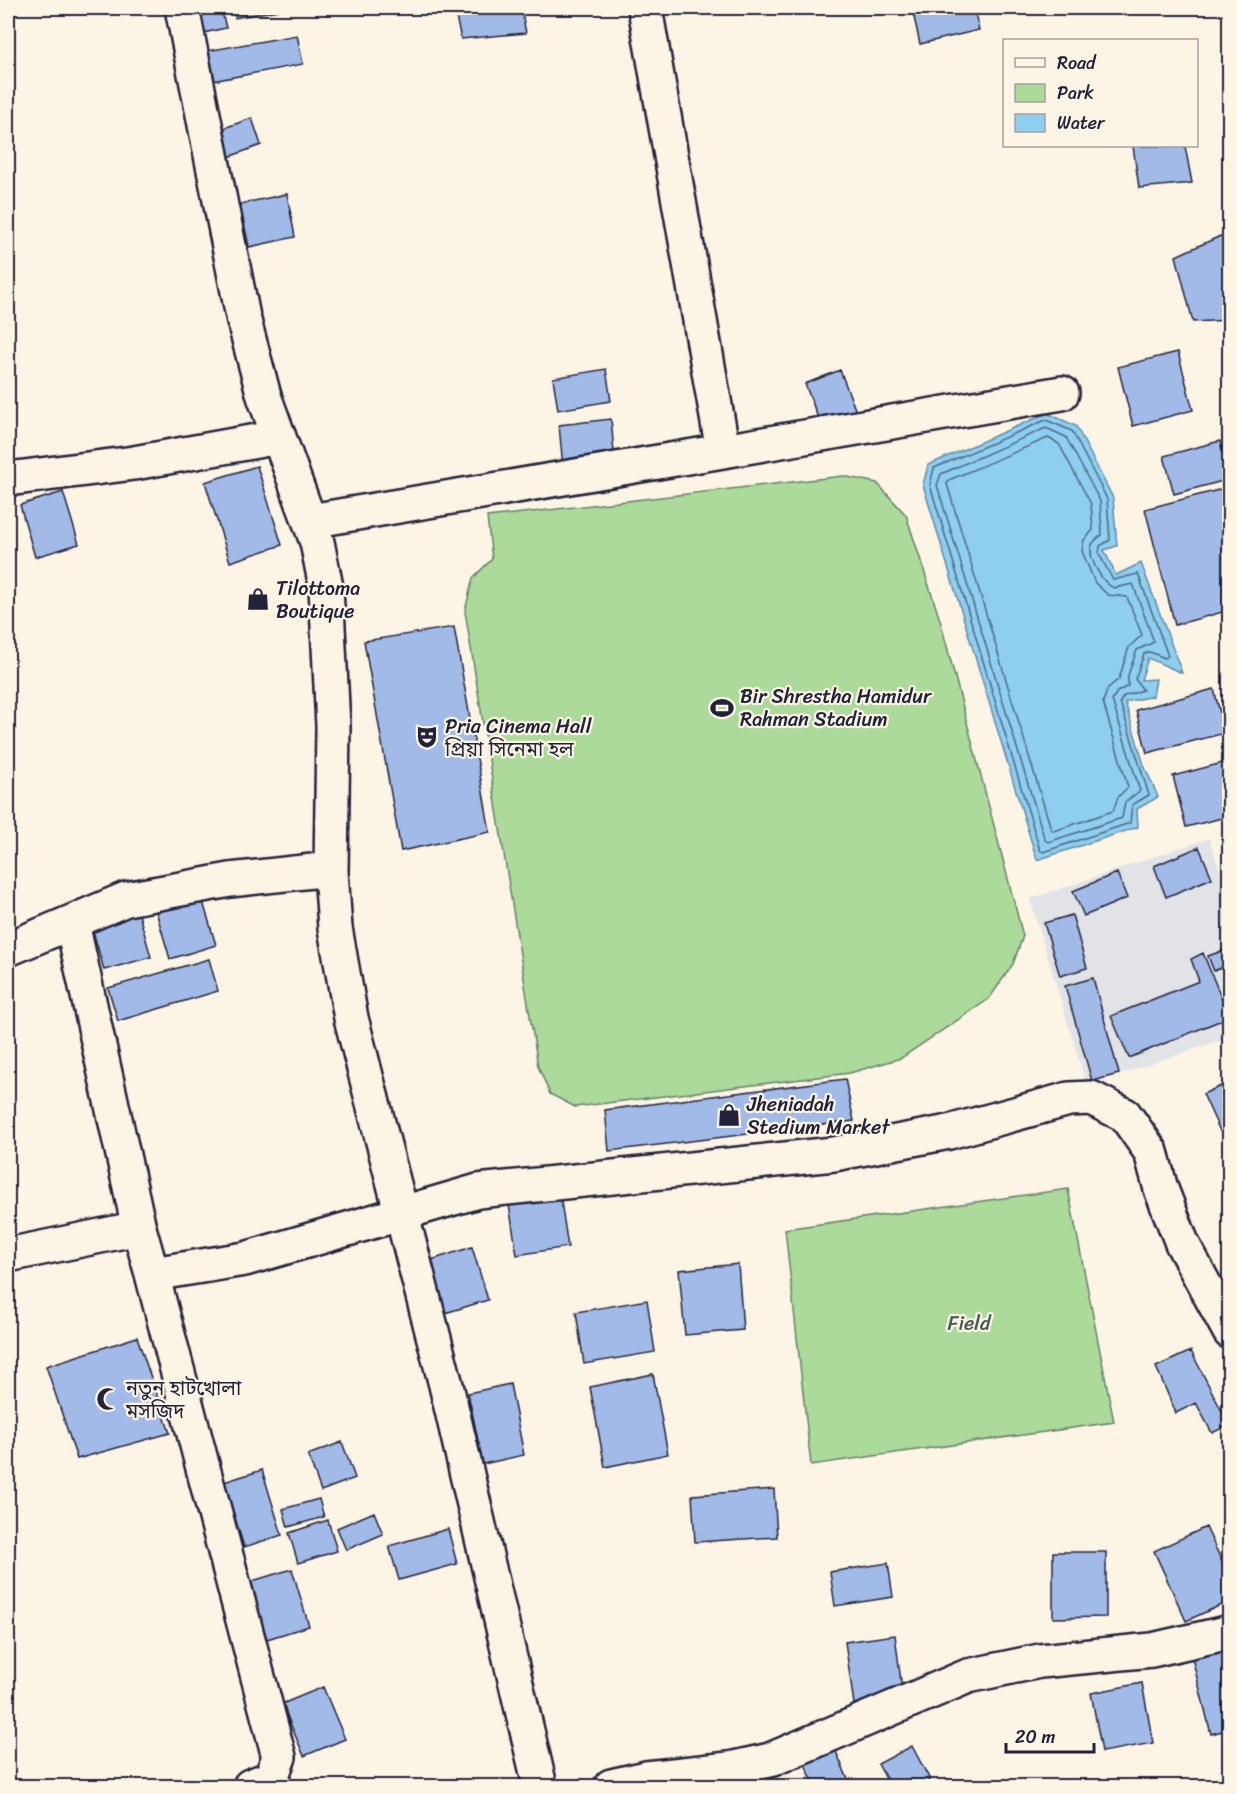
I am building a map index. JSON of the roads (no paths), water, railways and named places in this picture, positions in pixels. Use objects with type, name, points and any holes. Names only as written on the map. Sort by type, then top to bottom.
[{"type":"street","points":[[182,8],[243,317],[264,396],[310,521],[326,588],[331,644],[333,726],[331,868],[335,928],[351,1018],[446,1385],[540,1786]]},
{"type":"street","points":[[645,8],[723,451]]},
{"type":"street","points":[[310,521],[1062,393]]},
{"type":"street","points":[[8,479],[134,463],[279,437]]},
{"type":"street","points":[[8,949],[126,899],[163,891],[331,868]]},
{"type":"street","points":[[72,923],[139,1228],[279,1757],[272,1778],[250,1786]]},
{"type":"street","points":[[152,1274],[246,1259],[478,1191],[834,1154],[949,1132],[1069,1099],[1092,1098],[1125,1115],[1151,1152],[1161,1190],[1182,1243],[1230,1332]]},
{"type":"street","points":[[8,1255],[139,1228]]},
{"type":"street","points":[[611,1786],[646,1778],[729,1769],[770,1760],[968,1677],[1040,1660],[1152,1650],[1230,1632]]},
{"type":"water","points":[[1047,413],[1076,426],[1113,498],[1117,546],[1104,550],[1116,575],[1141,563],[1182,673],[1148,658],[1141,680],[1156,679],[1153,696],[1125,702],[1144,765],[1158,797],[1137,809],[1138,827],[1037,860],[923,485],[928,465]]},
{"type":"place","name":"Tilottoma Boutique","points":[[258,599]]},
{"type":"place","name":"Bir Shrestha Hamidur Rahman Stadium","points":[[722,708]]},
{"type":"place","name":"Pria Cinema Hall প্রিয়া সিনেমা হল","points":[[427,737]]},
{"type":"place","name":"Jheniadah Stedium Market","points":[[729,1115]]},
{"type":"place","name":"নতুন হাটখোলা মসজিদ","points":[[108,1399]]},
{"type":"park label","name":"Field","points":[[969,1323]]}]
